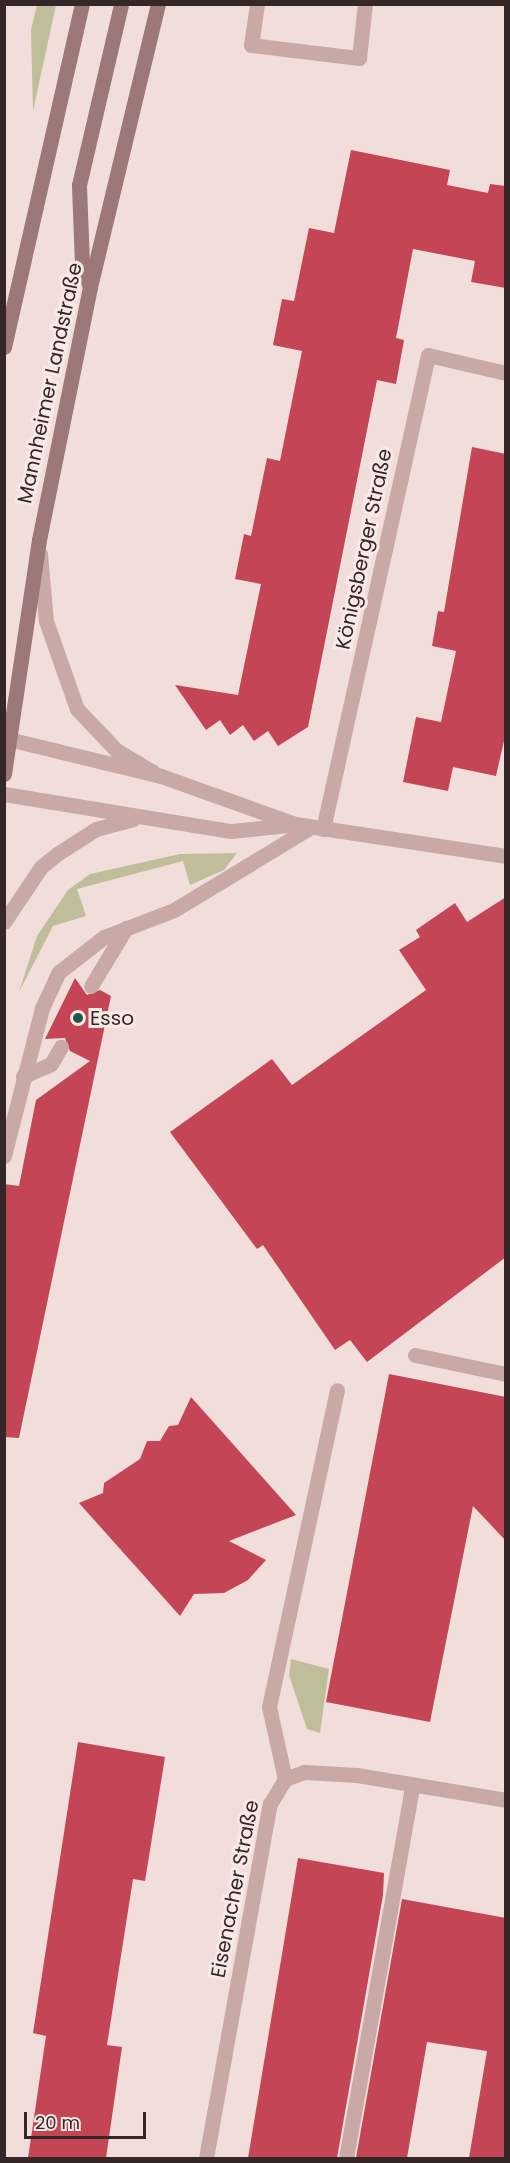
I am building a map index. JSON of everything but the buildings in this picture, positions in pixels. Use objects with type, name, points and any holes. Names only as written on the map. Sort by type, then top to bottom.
[{"type":"main road","points":[[4,347],[82,4]]},
{"type":"main road","points":[[90,287],[81,264],[79,185],[121,4]]},
{"type":"main road","name":"Mannheimer Landstraße","points":[[4,774],[39,540],[90,287],[158,4]]},
{"type":"street","points":[[257,4],[251,45],[359,58],[365,4]]},
{"type":"street","name":"Königsberger Straße","points":[[317,828],[428,355],[506,373]]},
{"type":"street","points":[[39,540],[46,621],[78,709],[116,750],[161,776]]},
{"type":"street","points":[[9,738],[161,776],[295,824],[506,856]]},
{"type":"street","points":[[4,794],[136,819],[231,831],[295,824]]},
{"type":"street","points":[[4,922],[41,867],[57,854],[96,829],[136,819]]},
{"type":"street","points":[[4,1156],[42,1008],[59,972],[104,937],[174,910],[317,828]]},
{"type":"street","points":[[91,986],[126,928]]},
{"type":"street","points":[[23,1076],[51,1064],[61,1047]]},
{"type":"street","points":[[415,1355],[506,1374]]},
{"type":"street","points":[[337,1390],[269,1707],[285,1779],[304,1772],[506,1800]]},
{"type":"street","name":"Eisenacher Straße","points":[[206,2158],[267,1815],[285,1779]]},
{"type":"street","points":[[346,2158],[412,1786]]},
{"type":"shaded area","points":[[37,5],[56,5],[33,111],[31,30]]},
{"type":"shaded area","points":[[237,853],[224,870],[190,885],[183,861],[77,889],[86,916],[53,926],[19,992],[37,936],[68,890],[90,874],[180,854]]},
{"type":"shaded area","points":[[291,1659],[329,1669],[320,1733],[307,1729],[289,1675]]},
{"type":"place","name":"Esso","points":[[78,1018]]}]
